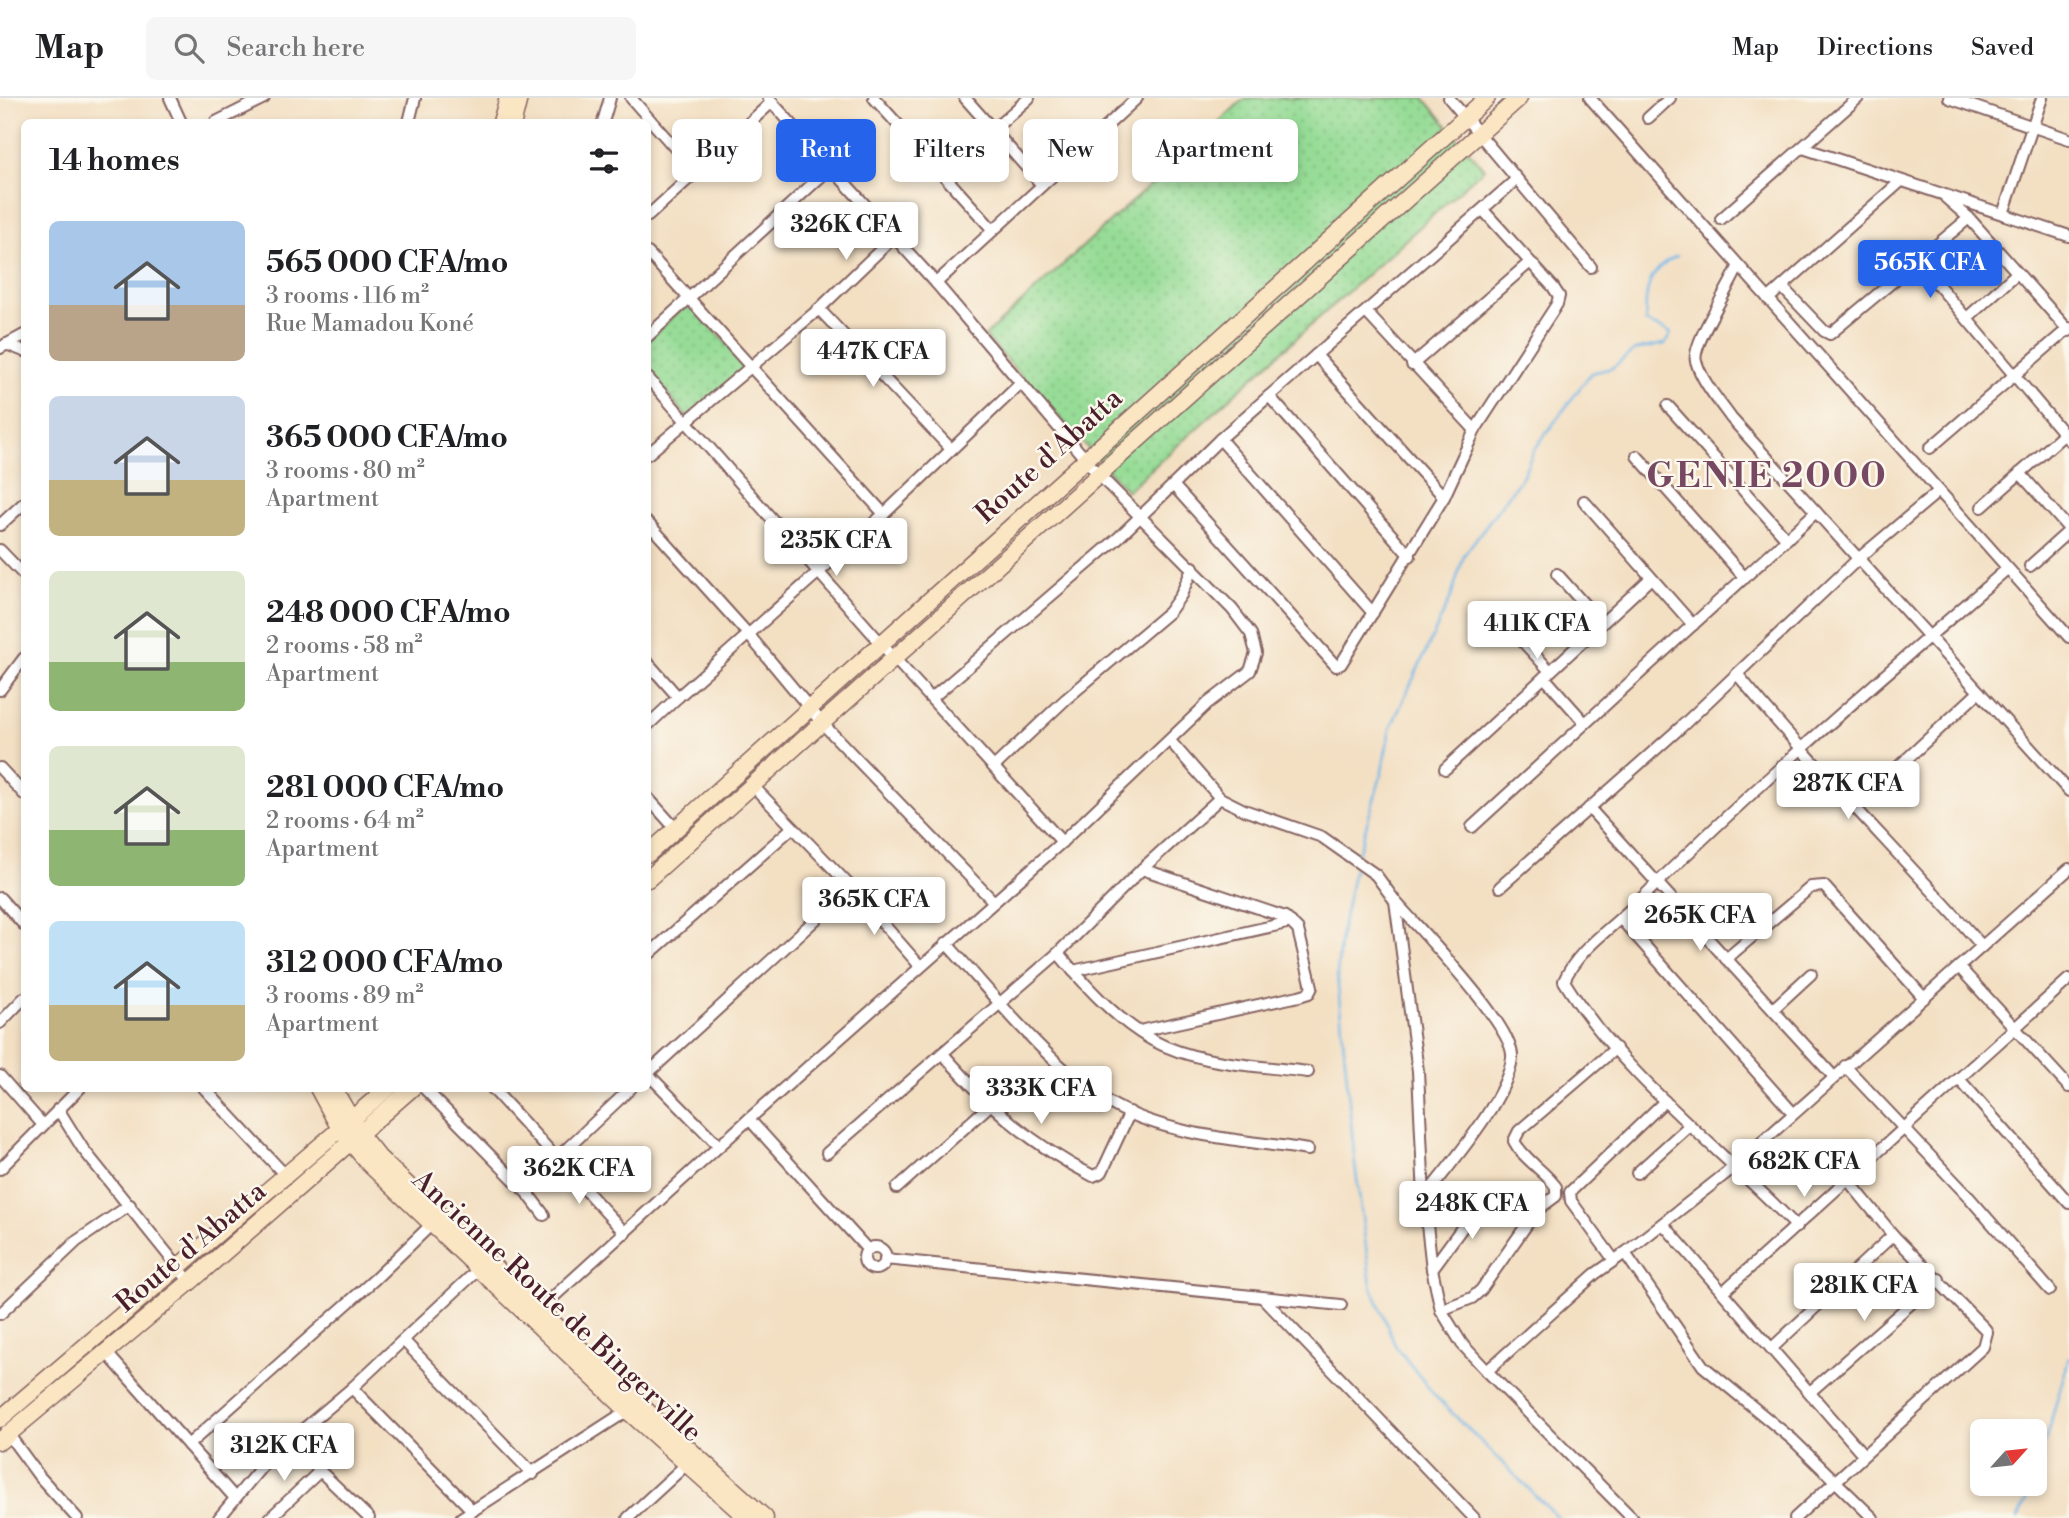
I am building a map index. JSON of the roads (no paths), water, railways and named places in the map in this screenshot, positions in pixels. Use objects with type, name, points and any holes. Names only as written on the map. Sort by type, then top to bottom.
[{"type":"street","points":[[170,98],[180,119]]},
{"type":"street","points":[[222,119],[264,98]]},
{"type":"street","points":[[410,119],[415,98]]},
{"type":"street","points":[[502,119],[508,98]]},
{"type":"street","points":[[514,119],[519,98]]},
{"type":"street","points":[[604,119],[610,98]]},
{"type":"street","points":[[631,98],[649,119]]},
{"type":"street","points":[[874,98],[993,229]]},
{"type":"street","points":[[965,98],[983,119]]},
{"type":"street","points":[[1005,119],[1029,98]]},
{"type":"street","points":[[936,283],[1137,98]]},
{"type":"street","points":[[1449,98],[1591,267]]},
{"type":"street","name":"Route d'Abatta","points":[[651,851],[1158,390],[1266,300],[1487,98]]},
{"type":"street","name":"Route d'Abatta","points":[[651,876],[1519,98]]},
{"type":"street","points":[[1590,98],[2069,637]]},
{"type":"street","points":[[1648,118],[1670,98]]},
{"type":"street","points":[[1721,219],[1858,98]]},
{"type":"street","points":[[1949,98],[2069,139]]},
{"type":"street","points":[[2003,214],[2042,98]]},
{"type":"street","points":[[750,119],[770,100],[787,119]]},
{"type":"street","points":[[651,121],[672,145]]},
{"type":"street","points":[[1009,148],[1042,185]]},
{"type":"street","points":[[1803,148],[2069,236]]},
{"type":"street","points":[[932,698],[1138,518],[1220,439],[1517,179]]},
{"type":"street","points":[[651,213],[685,182]]},
{"type":"street","points":[[651,333],[815,182]]},
{"type":"street","points":[[539,1310],[748,1119],[1062,842],[1171,742],[1208,704],[1250,671],[1256,653],[1251,634],[1238,617],[1193,567],[1138,518],[1098,474],[936,283],[844,182]]},
{"type":"street","points":[[1768,299],[1900,182]]},
{"type":"street","points":[[1930,448],[2068,329],[1969,218],[1941,194]]},
{"type":"street","points":[[1172,485],[1332,664],[1341,664],[1444,497],[1475,430],[1557,304],[1559,296],[1553,287],[1483,210]]},
{"type":"street","points":[[1782,287],[1830,334],[1969,218]]},
{"type":"street","points":[[651,451],[818,309],[894,237]]},
{"type":"street","points":[[651,256],[884,514]]},
{"type":"street","points":[[1918,261],[2067,435],[1982,507]]},
{"type":"street","points":[[1412,365],[1529,263]]},
{"type":"street","points":[[1738,267],[1730,288],[1697,346],[1695,359],[1731,418],[2069,791]]},
{"type":"street","points":[[1967,318],[2017,273]]},
{"type":"street","points":[[818,309],[950,448]]},
{"type":"street","points":[[1366,312],[1412,365],[1475,430]]},
{"type":"street","points":[[3,346],[21,337]]},
{"type":"street","points":[[3,346],[21,350]]},
{"type":"street","points":[[1316,355],[1444,497]]},
{"type":"street","points":[[651,382],[818,573],[1062,842]]},
{"type":"street","points":[[651,722],[884,514],[1021,383]]},
{"type":"street","points":[[1269,396],[1410,556]]},
{"type":"street","points":[[1668,406],[1787,539]]},
{"type":"street","points":[[1220,439],[1373,613]]},
{"type":"street","points":[[1637,456],[1745,578]]},
{"type":"street","points":[[2020,473],[2069,530],[2030,566]]},
{"type":"street","points":[[1500,887],[1738,675],[1858,559],[1939,491]]},
{"type":"street","points":[[1584,501],[1693,625]]},
{"type":"street","points":[[0,525],[21,506]]},
{"type":"street","points":[[1472,827],[1816,512]]},
{"type":"street","points":[[651,526],[748,634],[822,723],[993,901]]},
{"type":"street","points":[[0,550],[21,572]]},
{"type":"street","points":[[995,766],[1066,699],[1168,612],[1181,595],[1193,567]]},
{"type":"street","points":[[1797,1227],[1665,1101],[1616,1048],[1564,981],[1582,955],[1658,882],[1800,750],[2007,569]]},
{"type":"street","points":[[1557,574],[1601,623]]},
{"type":"street","points":[[1446,769],[1651,578]]},
{"type":"street","points":[[1514,632],[1584,723]]},
{"type":"street","points":[[0,690],[21,662]]},
{"type":"street","points":[[651,666],[678,697]]},
{"type":"street","points":[[1738,675],[1800,750],[1856,806],[1982,947]]},
{"type":"street","points":[[1856,806],[1979,692]]},
{"type":"street","points":[[1171,742],[1220,798],[1244,810],[1322,837],[1376,875],[1503,1029],[1513,1056],[1504,1086],[1472,1135],[1424,1198]]},
{"type":"street","points":[[0,768],[21,791]]},
{"type":"street","points":[[753,786],[851,887],[920,966]]},
{"type":"street","points":[[827,1153],[944,1055],[1058,953],[1142,869],[1220,798]]},
{"type":"street","points":[[651,801],[675,828]]},
{"type":"street","points":[[1589,808],[1834,1077]]},
{"type":"street","points":[[651,952],[792,828]]},
{"type":"street","points":[[1140,1031],[1309,993],[1312,987],[1298,930],[1291,922],[1276,913],[1142,869]]},
{"type":"street","points":[[1487,1371],[1614,1260],[1664,1225],[1734,1167],[2069,869]]},
{"type":"street","points":[[1726,958],[1811,887],[1824,886],[1924,998]]},
{"type":"street","points":[[651,1071],[851,887]]},
{"type":"street","points":[[0,898],[21,922]]},
{"type":"street","points":[[1395,901],[1418,1071],[1424,1198],[1432,1269],[1441,1310],[1462,1345],[1632,1518]]},
{"type":"street","points":[[1621,919],[1793,1113]]},
{"type":"street","points":[[1073,971],[1291,922]]},
{"type":"street","points":[[946,943],[1070,1076],[1116,1107],[1196,1132],[1308,1150]]},
{"type":"street","points":[[1058,953],[1111,1009],[1152,1040],[1203,1058],[1308,1072]]},
{"type":"street","points":[[1959,967],[2069,1087]]},
{"type":"street","points":[[1773,1009],[1811,974]]},
{"type":"street","points":[[1723,1292],[2069,979]]},
{"type":"street","points":[[0,1023],[21,1001]]},
{"type":"street","points":[[1441,1310],[1472,1298],[1481,1290],[1537,1210],[1556,1196],[1556,1187],[1548,1176],[1518,1150],[1514,1141],[1520,1131],[1616,1048]]},
{"type":"street","points":[[944,1055],[989,1106],[1055,1157],[1093,1176],[1102,1172],[1130,1112]]},
{"type":"street","points":[[1845,1066],[1904,1126],[2050,1290]]},
{"type":"street","points":[[0,1076],[43,1125]]},
{"type":"street","points":[[651,1077],[719,1146]]},
{"type":"street","points":[[1959,1079],[2069,1203]]},
{"type":"street","points":[[0,1169],[76,1092]]},
{"type":"street","points":[[208,1092],[286,1176]]},
{"type":"street","name":"Ancienne Route de Bingerville","points":[[321,1092],[356,1140],[379,1158],[435,1221],[633,1407],[765,1518]]},
{"type":"street","name":"Ancienne Route de Bingerville","points":[[333,1092],[345,1124]]},
{"type":"street","name":"Route d'Abatta","points":[[2,1429],[178,1267],[383,1092]]},
{"type":"street","name":"Route d'Abatta","points":[[2,1429],[105,1352],[190,1282],[356,1140],[408,1092]]},
{"type":"street","points":[[428,1092],[529,1195],[544,1215]]},
{"type":"street","points":[[496,1092],[625,1233]]},
{"type":"street","points":[[556,1159],[627,1092]]},
{"type":"street","points":[[1614,1260],[1571,1201],[1570,1192],[1665,1101]]},
{"type":"street","points":[[897,1188],[989,1106]]},
{"type":"street","points":[[58,1109],[83,1149],[190,1282]]},
{"type":"street","points":[[748,1119],[868,1250],[881,1250],[886,1259]]},
{"type":"street","points":[[1637,1173],[1690,1125]]},
{"type":"street","points":[[1795,1518],[1862,1454],[1983,1347],[1986,1341],[1984,1329],[1894,1235],[1848,1180]]},
{"type":"street","points":[[1432,1269],[1486,1195]]},
{"type":"street","points":[[0,1314],[77,1241],[130,1205]]},
{"type":"street","points":[[188,1445],[375,1279],[435,1221]]},
{"type":"street","points":[[1664,1225],[1862,1454]]},
{"type":"street","points":[[1772,1348],[1894,1235]]},
{"type":"street","points":[[868,1250],[864,1260],[870,1268],[880,1268],[886,1259]]},
{"type":"street","points":[[1625,1254],[1703,1366],[1792,1439],[1873,1518]]},
{"type":"street","points":[[886,1259],[1341,1305]]},
{"type":"street","points":[[219,1518],[268,1459],[295,1439],[352,1388],[482,1266]]},
{"type":"street","name":"Ancienne Route de Bingerville","points":[[482,1266],[539,1310],[633,1407]]},
{"type":"street","points":[[1810,1392],[1939,1279]]},
{"type":"street","points":[[1263,1298],[1474,1518]]},
{"type":"street","points":[[404,1340],[533,1474]]},
{"type":"street","points":[[105,1352],[234,1497]]},
{"type":"street","points":[[352,1388],[473,1511]]},
{"type":"street","points":[[461,1518],[633,1407]]},
{"type":"street","points":[[2,1429],[77,1518]]},
{"type":"street","points":[[295,1439],[320,1471],[369,1518]]},
{"type":"street","points":[[633,1516],[692,1459]]},
{"type":"street","name":"Ancienne Route de Bingerville","points":[[692,1459],[747,1518]]},
{"type":"street","points":[[270,1518],[320,1471]]},
{"type":"waterway","points":[[1358,854],[1381,776],[1390,729],[1451,597],[1464,555],[1522,477],[1534,450],[1591,373],[1612,368],[1635,350],[1665,344],[1671,333],[1646,322],[1647,291],[1654,275],[1677,256]]},
{"type":"waterway","points":[[1354,869],[1341,933],[1337,975],[1355,1164],[1371,1285],[1395,1345],[1435,1396],[1558,1518]]},
{"type":"waterway","points":[[2048,1431],[2069,1358]]},
{"type":"waterway","points":[[2018,1518],[2028,1496]]},
{"type":"district","name":"GENIE 2000","points":[[1767,475]]}]
